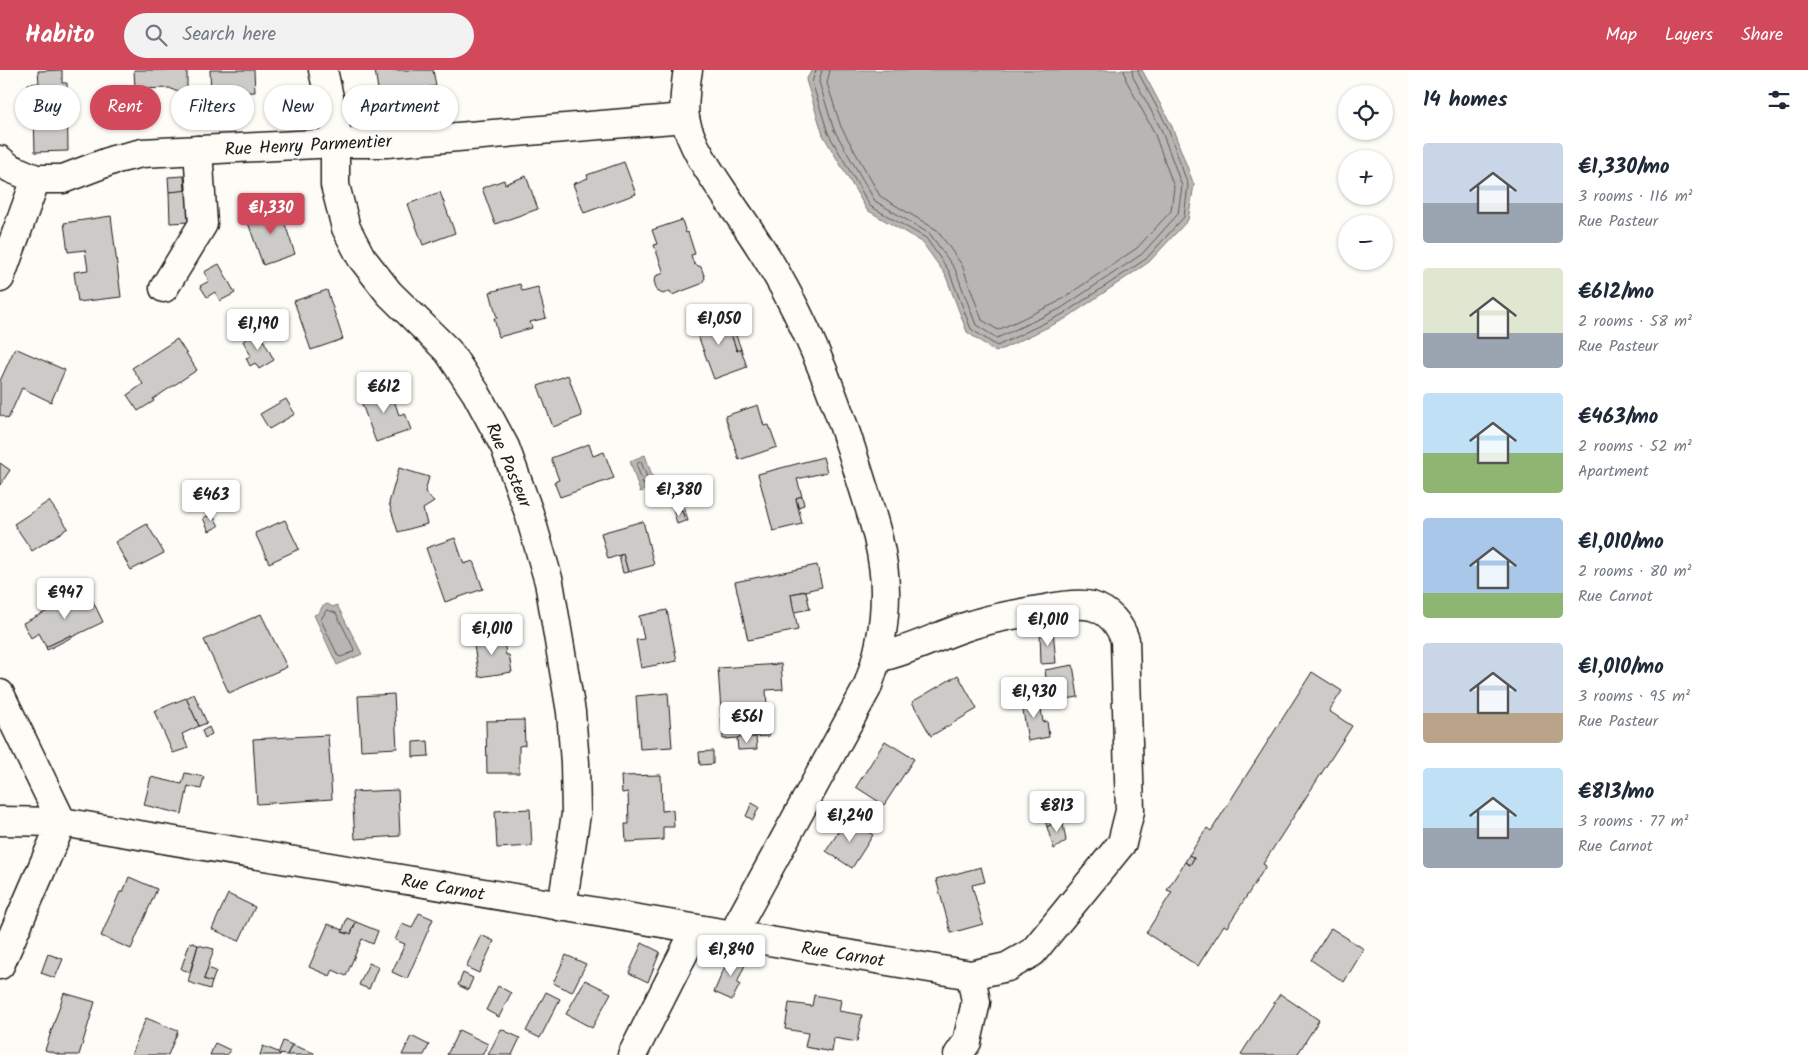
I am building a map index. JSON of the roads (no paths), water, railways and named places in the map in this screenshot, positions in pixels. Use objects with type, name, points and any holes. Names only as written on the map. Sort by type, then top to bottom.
[{"type":"street","name":"Rue Pasteur","points":[[323,70],[336,129],[336,184],[346,228],[361,257],[389,293],[448,351],[476,393],[505,448],[529,513],[549,582],[571,712],[575,763],[576,814],[562,907]]},
{"type":"street","points":[[688,70],[685,118],[700,156],[752,234],[787,292],[818,358],[842,419],[874,524],[882,561],[885,591],[883,631],[878,658],[867,688],[740,921],[734,936]]},
{"type":"street","name":"Rue Henry Parmentier","points":[[0,160],[10,168],[36,179],[63,179],[114,160],[142,154],[386,142],[685,118]]},
{"type":"street","points":[[164,288],[203,224],[198,150]]},
{"type":"street","points":[[0,278],[36,179]]},
{"type":"street","name":"Rue Carnot","points":[[0,821],[62,822],[971,975],[1007,967],[1033,952],[1122,843],[1130,811],[1130,801],[1125,640],[1121,627],[1107,614],[1092,606],[1064,606],[1018,613],[971,625],[898,654],[878,658]]},
{"type":"street","points":[[0,694],[62,822],[0,965]]},
{"type":"street","points":[[632,1055],[696,929]]},
{"type":"street","points":[[958,1055],[967,1042],[976,1002],[971,975]]},
{"type":"water","points":[[812,70],[1142,70],[1171,124],[1194,185],[1188,220],[1149,262],[1065,319],[996,352],[967,332],[945,274],[922,242],[867,210],[823,135],[806,80]]},
{"type":"water","points":[[645,455],[656,487],[640,492],[630,461]]},
{"type":"water","points":[[327,604],[333,607],[337,605],[362,654],[337,665],[314,615],[319,613],[322,607]]}]
